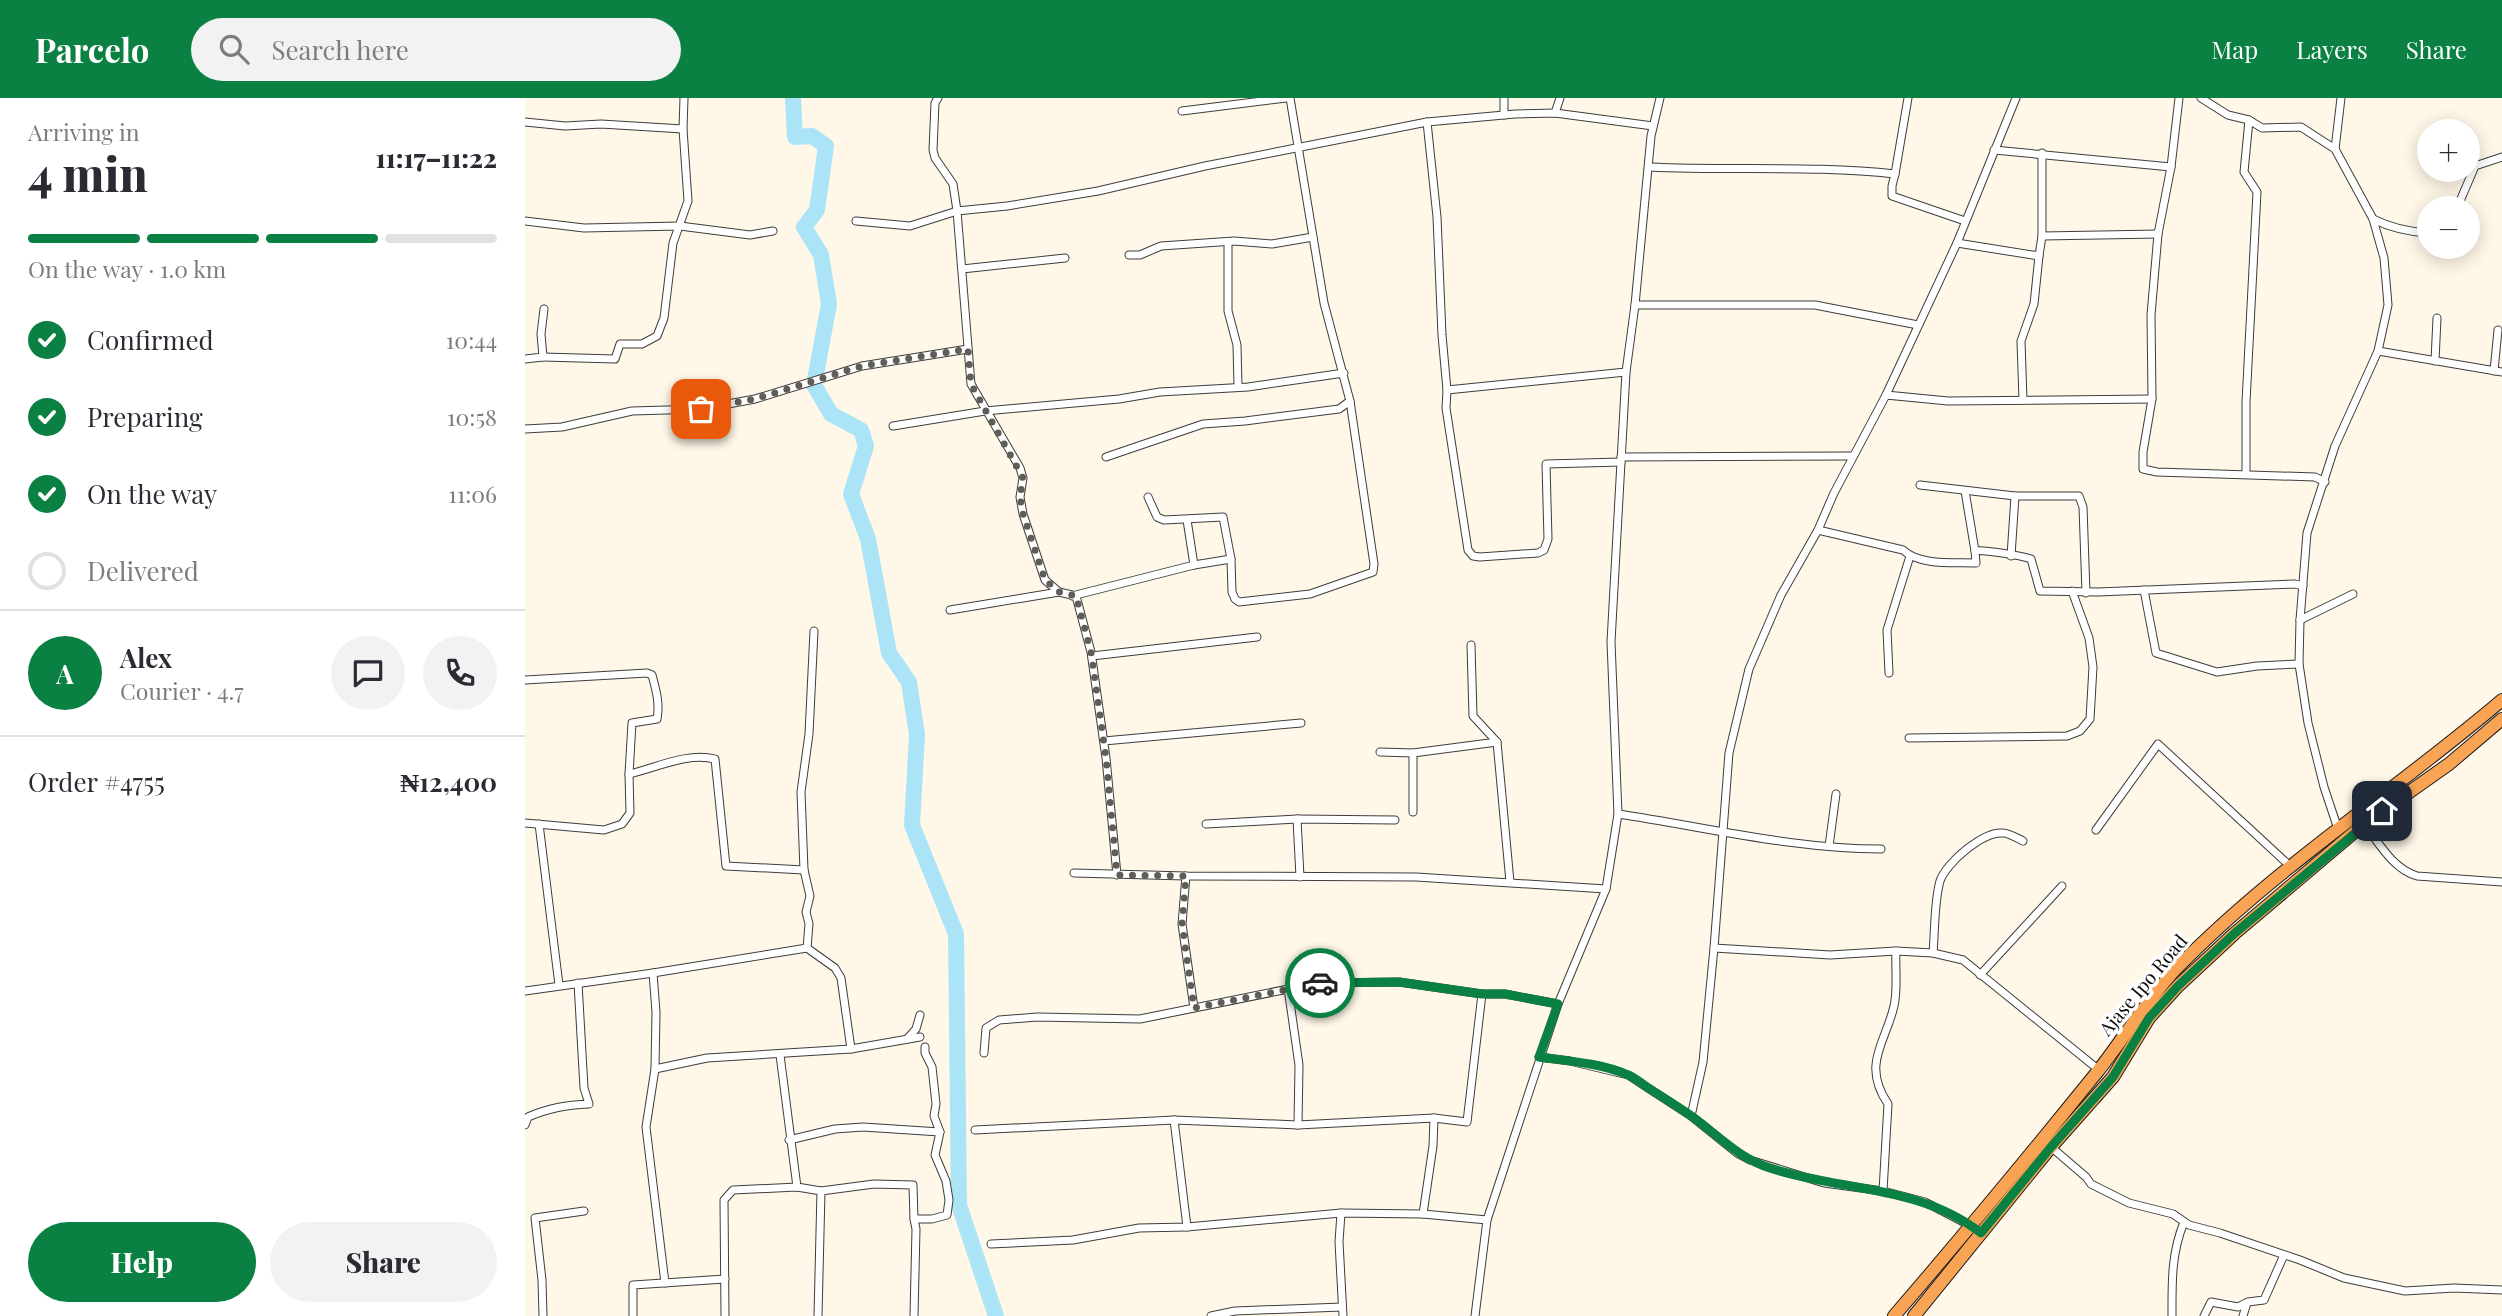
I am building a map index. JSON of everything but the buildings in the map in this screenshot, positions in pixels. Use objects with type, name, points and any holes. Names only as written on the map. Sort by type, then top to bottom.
[{"type":"highway","name":"Ajase Ipo Road","points":[[1914,1316],[1976,1229],[2173,972],[2225,922],[2290,866],[2445,748],[2502,700]]},
{"type":"highway","name":"Ajase Ipo Road","points":[[1894,1316],[2113,1077],[2149,1018],[2178,986],[2235,933],[2364,824],[2449,764],[2502,719]]},
{"type":"street","points":[[525,359],[615,359],[620,344],[642,344],[657,336],[664,318],[673,243],[688,201],[683,129],[684,98]]},
{"type":"street","points":[[938,98],[935,103],[933,150],[935,158],[953,184],[971,384],[1020,468],[1023,478],[1020,497],[1023,514],[1045,580],[1059,592],[1076,596],[1092,656],[1104,741],[1117,875]]},
{"type":"street","points":[[1148,497],[1157,517],[1164,520],[1223,517],[1231,559],[1232,592],[1234,599],[1239,602],[1310,594],[1373,572],[1366,499],[1350,401],[1324,303],[1299,147],[1288,98],[1182,111]]},
{"type":"street","points":[[1504,98],[1504,115]]},
{"type":"street","points":[[1555,113],[1559,98]]},
{"type":"street","points":[[1475,1316],[1486,1220],[1558,1004],[1606,889],[1618,814],[1611,642],[1626,372],[1653,126],[1660,98]]},
{"type":"street","points":[[1908,98],[1892,196],[1965,221]]},
{"type":"street","points":[[1691,1116],[1703,1062],[1729,753],[1749,669],[1781,595],[1818,530],[1852,456],[1886,395],[1957,243],[2016,98]]},
{"type":"street","points":[[2179,98],[2171,167],[2158,234],[2151,315],[2152,399],[2143,452],[2143,469],[2157,472],[2315,477],[2325,482]]},
{"type":"street","points":[[2201,98],[2228,115],[2249,120],[2262,128],[2301,127],[2335,149],[2373,219],[2383,258],[2388,305],[2378,351],[2335,446],[2307,533],[2300,620],[2299,664],[2308,723],[2337,828],[2346,839]]},
{"type":"street","points":[[2335,149],[2341,98]]},
{"type":"street","points":[[856,221],[910,226],[957,211],[1098,191],[1427,122],[1555,113],[1653,126]]},
{"type":"street","points":[[2246,473],[2246,402],[2257,192],[2244,172],[2249,120]]},
{"type":"street","points":[[525,122],[565,126],[601,124],[683,129]]},
{"type":"street","points":[[1427,122],[1437,217],[1447,390],[1445,408],[1468,550],[1473,556],[1538,553],[1544,550],[1548,539],[1546,464],[1621,459],[1852,456]]},
{"type":"street","points":[[1994,150],[2171,167]]},
{"type":"street","points":[[2023,400],[2021,341],[2034,304],[2042,236],[2042,153]]},
{"type":"street","points":[[2462,196],[2475,166],[2502,158]]},
{"type":"street","points":[[1650,167],[1716,170],[1851,169],[1895,173]]},
{"type":"street","points":[[2373,219],[2387,226],[2417,233]]},
{"type":"street","points":[[525,221],[584,228],[680,226],[750,235],[773,231]]},
{"type":"street","points":[[2042,236],[2158,234]]},
{"type":"street","points":[[1129,255],[1140,255],[1161,246],[1229,242],[1272,244],[1313,237]]},
{"type":"street","points":[[1229,242],[1228,311],[1237,345],[1238,387]]},
{"type":"street","points":[[1957,243],[2039,256]]},
{"type":"street","points":[[962,269],[1065,258]]},
{"type":"street","points":[[1635,305],[1815,305],[1918,325]]},
{"type":"street","points":[[543,357],[541,334],[544,309]]},
{"type":"street","points":[[2435,360],[2437,318]]},
{"type":"street","points":[[2378,351],[2498,371],[2498,330]]},
{"type":"street","points":[[525,429],[562,427],[632,411],[701,409],[755,399],[862,366],[968,349]]},
{"type":"street","points":[[1447,390],[1626,372]]},
{"type":"street","points":[[893,426],[985,411],[1119,399],[1160,392],[1238,387],[1344,373]]},
{"type":"street","points":[[1886,395],[1948,401],[2152,399]]},
{"type":"street","points":[[1106,457],[1203,424],[1339,409],[1350,401]]},
{"type":"street","points":[[1920,485],[2015,496],[2079,496],[2083,507],[2086,593]]},
{"type":"street","points":[[1818,530],[1903,550],[1910,556],[1976,563],[1965,491]]},
{"type":"street","points":[[2011,556],[2015,496]]},
{"type":"street","points":[[1187,520],[1194,565]]},
{"type":"street","points":[[1975,551],[2020,555],[2031,559],[2040,591],[2086,593],[2295,584],[2303,586]]},
{"type":"street","points":[[1889,673],[1887,629],[1910,556]]},
{"type":"street","points":[[1071,596],[1194,565],[1231,559]]},
{"type":"street","points":[[2144,590],[2156,653],[2217,672],[2299,664]]},
{"type":"street","points":[[1909,738],[2067,736],[2080,730],[2090,719],[2093,667],[2089,638],[2072,591]]},
{"type":"street","points":[[950,610],[1059,592]]},
{"type":"street","points":[[2300,620],[2353,594]]},
{"type":"street","points":[[807,948],[809,924],[806,912],[810,897],[804,870],[801,792],[809,734],[814,631]]},
{"type":"street","points":[[1092,656],[1257,637]]},
{"type":"street","points":[[1471,645],[1473,716],[1497,742],[1510,882]]},
{"type":"street","points":[[525,680],[652,675],[658,695],[657,719],[632,723],[630,814],[622,824],[604,830],[525,823]]},
{"type":"street","points":[[1104,741],[1301,723]]},
{"type":"street","points":[[1380,752],[1413,753],[1497,742]]},
{"type":"street","points":[[2096,830],[2158,744],[2290,866]]},
{"type":"street","points":[[1413,753],[1413,812]]},
{"type":"street","points":[[629,774],[677,760],[705,756],[715,759],[726,866],[804,870]]},
{"type":"street","points":[[1829,846],[1836,794]]},
{"type":"street","points":[[1618,814],[1722,832],[1829,846],[1881,849]]},
{"type":"street","points":[[1297,819],[1300,877]]},
{"type":"street","points":[[1206,824],[1297,819],[1395,820]]},
{"type":"street","points":[[538,824],[559,985]]},
{"type":"street","points":[[2364,824],[2393,860],[2410,874],[2502,881]]},
{"type":"street","points":[[1933,953],[1940,883],[1944,872],[1963,852],[1989,834],[2004,832],[2023,841]]},
{"type":"street","points":[[1075,873],[1416,877],[1606,889]]},
{"type":"street","points":[[1186,876],[1182,924],[1194,1008]]},
{"type":"street","points":[[1980,975],[2062,886]]},
{"type":"street","points":[[525,991],[807,948],[835,968],[841,978],[851,1049]]},
{"type":"street","points":[[1714,948],[1831,955],[1896,951],[1933,953],[1963,960],[2099,1070]]},
{"type":"street","points":[[1883,1191],[1888,1104],[1882,1096],[1878,1081],[1876,1058],[1895,1005],[1896,951]]},
{"type":"street","points":[[653,973],[656,1069],[646,1127],[665,1283]]},
{"type":"street","points":[[984,1052],[986,1028],[999,1020],[1053,1016],[1140,1019],[1318,983],[1399,982],[1482,994],[1505,994],[1558,1004]]},
{"type":"street","points":[[525,1125],[528,1117],[544,1110],[561,1105],[589,1104],[584,1088],[578,984]]},
{"type":"street","points":[[1288,988],[1299,1065],[1298,1125]]},
{"type":"street","points":[[975,1130],[1174,1120],[1298,1125],[1434,1118],[1467,1122],[1482,994]]},
{"type":"street","points":[[907,1039],[916,1029],[920,1015]]},
{"type":"street","points":[[656,1069],[707,1058],[851,1049],[920,1037]]},
{"type":"street","points":[[914,1219],[932,1219],[947,1215],[949,1200],[946,1181],[936,1156],[940,1132],[935,1116],[932,1067],[925,1054],[925,1047]]},
{"type":"street","points":[[779,1055],[797,1187]]},
{"type":"street","points":[[1539,1057],[1570,1061],[1628,1075],[1691,1116],[1737,1153],[1759,1164],[1824,1183],[1883,1191],[1925,1202],[1976,1229]]},
{"type":"street","points":[[1423,1214],[1433,1146],[1434,1118]]},
{"type":"street","points":[[1174,1120],[1187,1227]]},
{"type":"street","points":[[789,1140],[835,1129],[863,1127],[940,1132]]},
{"type":"street","points":[[2051,1147],[2087,1177],[2091,1184],[2129,1203],[2173,1214],[2184,1222],[2344,1278],[2405,1292],[2454,1288],[2502,1290]]},
{"type":"street","points":[[725,1316],[724,1200],[733,1190],[797,1187],[821,1191],[874,1184],[913,1185],[916,1229],[914,1316]]},
{"type":"street","points":[[818,1316],[821,1191]]},
{"type":"street","points":[[543,1316],[535,1219],[584,1211]]},
{"type":"street","points":[[991,1244],[1073,1240],[1139,1228],[1187,1227],[1341,1213],[1423,1214],[1486,1220]]},
{"type":"street","points":[[1341,1213],[1339,1242],[1343,1316]]},
{"type":"street","points":[[2172,1316],[2172,1262],[2176,1241],[2184,1222]]},
{"type":"street","points":[[2204,1316],[2211,1302],[2238,1307],[2248,1302],[2265,1300],[2284,1255]]},
{"type":"street","points":[[633,1316],[633,1285],[725,1279]]},
{"type":"street","points":[[2243,1316],[2248,1302]]},
{"type":"street","points":[[1211,1316],[1235,1311],[1342,1307]]},
{"type":"waterway","points":[[793,98],[795,137],[812,136],[826,146],[817,210],[804,227],[821,255],[829,304],[814,385],[831,414],[861,430],[866,446],[851,494],[868,539],[889,653],[909,682],[917,735],[912,825],[956,934],[959,1205],[996,1316]]},
{"type":"way so far","points":[[701,409],[755,399],[862,366],[968,349],[971,384],[1020,468],[1023,478],[1020,497],[1023,514],[1045,580],[1059,592],[1076,596],[1091,652],[1106,758],[1117,875],[1186,876],[1182,924],[1194,1008],[1320,983]]},
{"type":"route","points":[[1320,983],[1399,982],[1482,994],[1505,994],[1558,1004],[1539,1057],[1570,1061],[1628,1075],[1691,1116],[1737,1153],[1769,1168],[1824,1183],[1883,1191],[1925,1202],[1981,1233],[2051,1147],[2113,1077],[2149,1018],[2178,986],[2235,933],[2382,811]]}]
